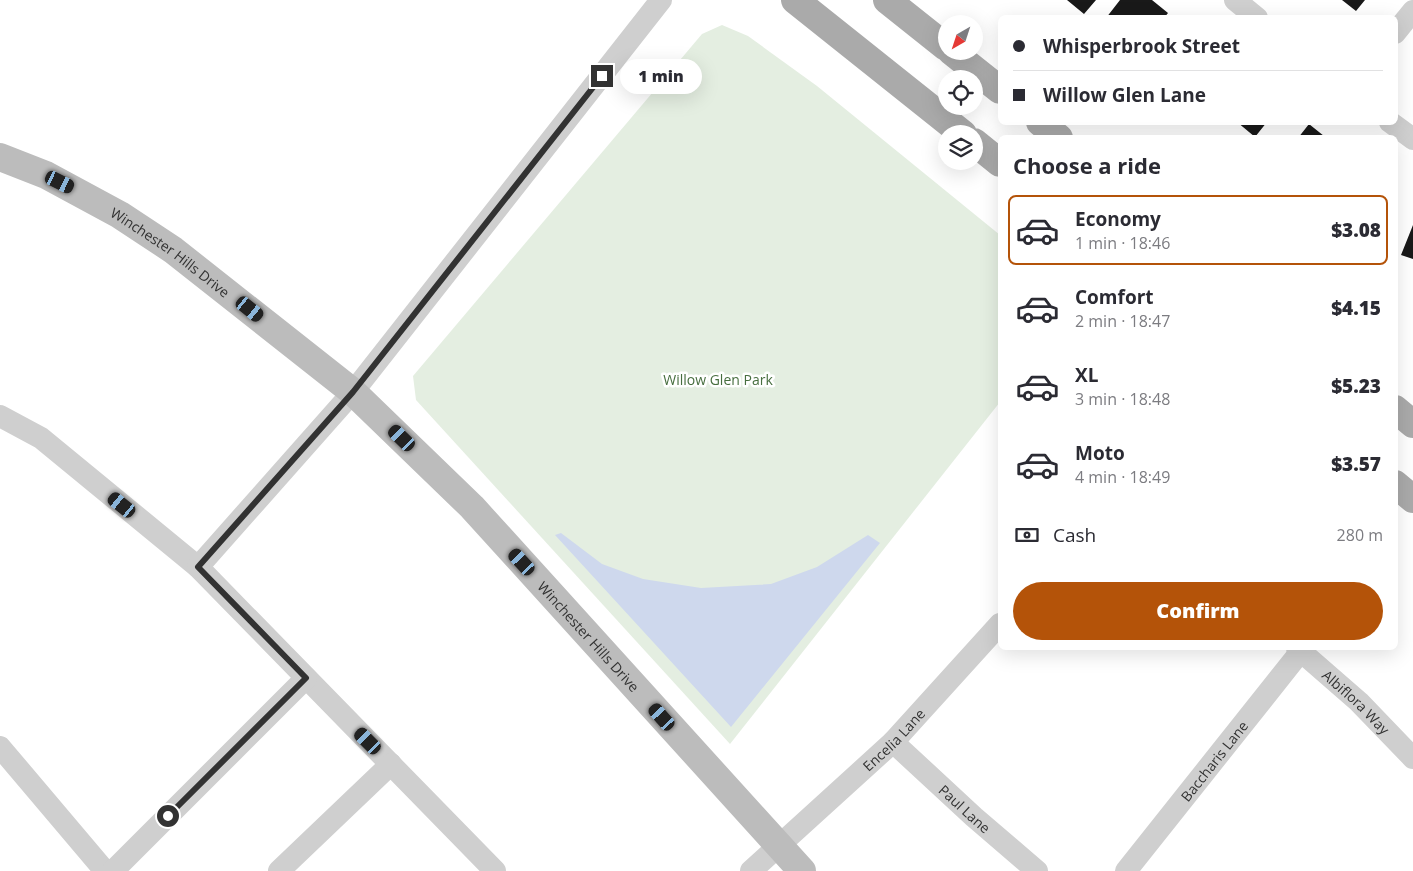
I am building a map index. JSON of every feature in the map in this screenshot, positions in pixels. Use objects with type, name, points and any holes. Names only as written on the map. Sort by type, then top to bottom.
[{"type":"main road","points":[[795,0],[952,125]]},
{"type":"main road","points":[[888,0],[938,41]]},
{"type":"main road","points":[[963,60],[998,88]]},
{"type":"main road","points":[[1044,125],[1055,135]]},
{"type":"main road","points":[[983,149],[998,161]]},
{"type":"main road","points":[[1398,412],[1413,424]]},
{"type":"main road","points":[[1398,486],[1413,499]]},
{"type":"street","points":[[198,567],[353,392],[661,0]]},
{"type":"street","points":[[1235,0],[1253,15]]},
{"type":"street","points":[[1398,29],[1413,11]]},
{"type":"street","points":[[1394,125],[1413,138]]},
{"type":"street","name":"Winchester Hills Drive","points":[[0,157],[46,175],[120,214],[181,256],[353,392],[472,507],[802,871]]},
{"type":"street","points":[[0,416],[40,438],[198,567],[495,871]]},
{"type":"street","name":"Encelia Lane","points":[[751,871],[893,742],[998,626]]},
{"type":"street","name":"Baccharis Lane","points":[[1126,871],[1298,650]]},
{"type":"street","name":"Albiflora Way","points":[[1300,650],[1359,702],[1413,758]]},
{"type":"street","points":[[113,871],[306,678]]},
{"type":"street","name":"Paul Lane","points":[[893,742],[974,817],[1037,871]]},
{"type":"street","points":[[0,747],[105,871]]},
{"type":"street","points":[[279,871],[390,764]]},
{"type":"green space","name":"Willow Glen Park","points":[[722,25],[748,36],[817,86],[998,233],[998,405],[730,744],[416,400],[413,376],[702,34]]},
{"type":"water","points":[[561,533],[602,564],[643,579],[701,588],[771,584],[817,567],[868,535],[880,543],[731,727],[555,535]]},
{"type":"building","points":[[1067,0],[1096,0],[1084,14]]},
{"type":"building","points":[[1120,0],[1152,0],[1168,13],[1166,15],[1108,15]]},
{"type":"building","points":[[1342,0],[1365,0],[1356,11]]},
{"type":"building","points":[[1241,125],[1265,125],[1257,135],[1253,135]]},
{"type":"building","points":[[1310,125],[1323,135],[1300,135]]},
{"type":"building","points":[[1413,225],[1413,259],[1401,255]]},
{"type":"route","points":[[168,816],[306,678],[198,567],[353,392],[602,76]]}]
